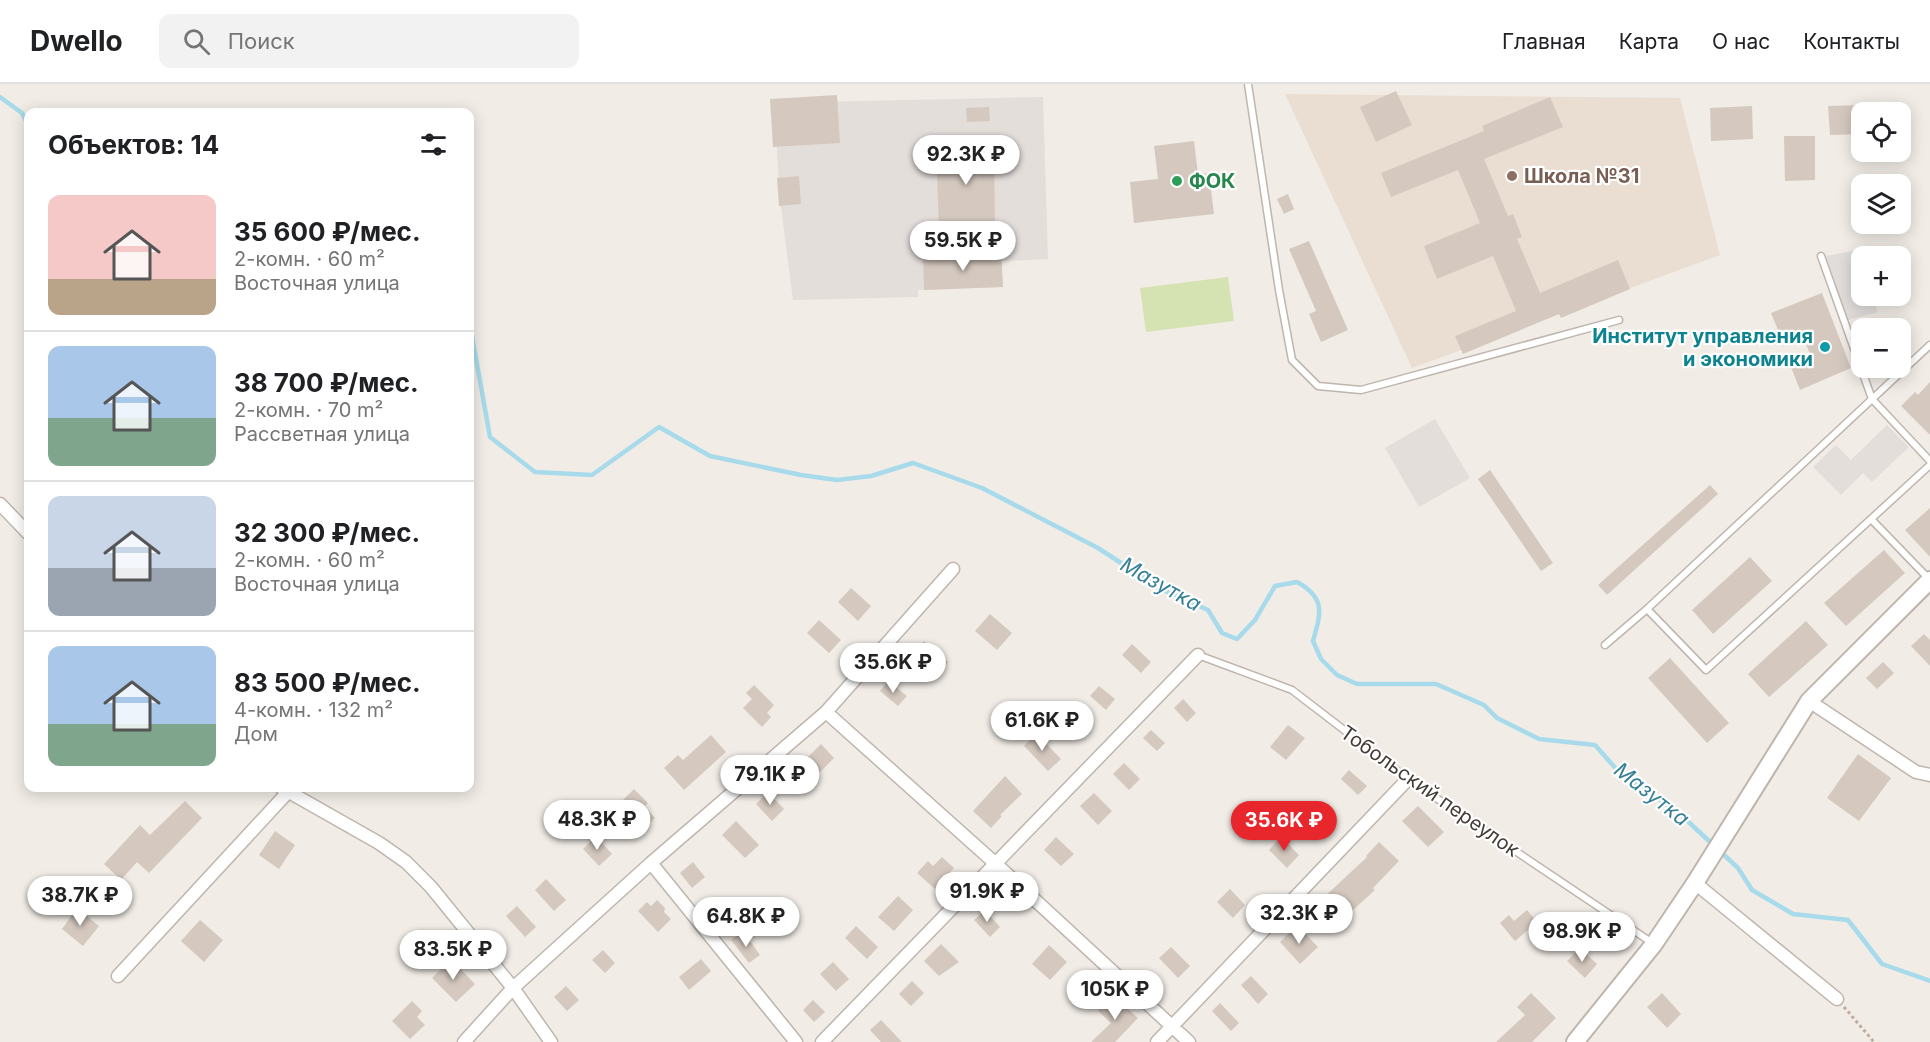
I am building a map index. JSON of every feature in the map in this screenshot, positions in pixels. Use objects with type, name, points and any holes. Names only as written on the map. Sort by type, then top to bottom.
[{"type":"street","points":[[0,504],[24,529]]},
{"type":"street","points":[[464,1042],[513,988],[651,863],[826,712],[953,569]]},
{"type":"street","points":[[1575,1042],[1654,944],[1809,701],[1930,580]]},
{"type":"street","points":[[822,1042],[1198,655]]},
{"type":"street","points":[[1809,701],[1916,772],[1930,776]]},
{"type":"street","points":[[826,712],[996,864],[1188,1042]]},
{"type":"street","points":[[1157,1042],[1408,779]]},
{"type":"street","points":[[118,976],[283,792]]},
{"type":"street","points":[[289,792],[379,843],[406,862],[431,887],[513,988],[551,1042]]},
{"type":"street","points":[[651,863],[796,1042]]},
{"type":"street","points":[[1695,883],[1837,999]]},
{"type":"lane","points":[[1248,84],[1279,290],[1292,360],[1318,387],[1361,390],[1619,320]]},
{"type":"lane","points":[[1647,609],[1706,670],[1930,463],[1872,399],[1821,256]]},
{"type":"lane","points":[[1605,645],[1647,609],[1930,345]]},
{"type":"lane","points":[[1871,519],[1930,580]]},
{"type":"lane","name":"Тобольский переулок","points":[[1198,655],[1292,690],[1408,779],[1654,944]]},
{"type":"path","points":[[1837,999],[1874,1042]]},
{"type":"shaded area","name":"Школа №31","points":[[1285,94],[1680,98],[1720,255],[1412,368]]},
{"type":"shaded area","points":[[1043,97],[1048,259],[1002,261],[1003,287],[918,290],[918,297],[793,300],[779,192],[775,103]]},
{"type":"shaded area","points":[[1851,251],[1851,306],[1876,306],[1878,312],[1848,320],[1826,256]]},
{"type":"shaded area","points":[[1435,419],[1470,478],[1419,507],[1385,448]]},
{"type":"shaded area","points":[[1887,425],[1909,447],[1872,482],[1863,473],[1841,495],[1813,467],[1836,445],[1851,460]]},
{"type":"green space","points":[[1228,277],[1234,321],[1146,332],[1140,288]]},
{"type":"building","points":[[1396,91],[1412,125],[1376,142],[1360,107]]},
{"type":"building","points":[[837,95],[840,143],[773,147],[770,99]]},
{"type":"building","points":[[1550,97],[1563,127],[1484,159],[1508,216],[1513,214],[1522,237],[1517,239],[1540,293],[1618,260],[1630,289],[1561,318],[1559,314],[1463,354],[1455,336],[1516,311],[1493,256],[1437,279],[1424,246],[1480,223],[1458,170],[1391,197],[1381,173],[1484,131],[1482,126]]},
{"type":"building","points":[[1851,105],[1851,134],[1830,135],[1828,106]]},
{"type":"building","points":[[1752,106],[1753,139],[1711,141],[1710,108]]},
{"type":"building","points":[[989,107],[990,121],[967,122],[966,108]]},
{"type":"building","points":[[1784,136],[1815,136],[1815,180],[1785,181]]},
{"type":"building","name":"ФОК","points":[[1194,141],[1198,174],[1209,173],[1214,214],[1134,223],[1130,182],[1158,179],[1154,146]]},
{"type":"building","points":[[994,143],[995,229],[939,230],[936,145]]},
{"type":"building","points":[[799,176],[801,204],[779,206],[777,178]]},
{"type":"building","points":[[1288,194],[1294,209],[1284,214],[1277,199]]},
{"type":"building","points":[[1309,241],[1348,330],[1321,342],[1309,314],[1316,311],[1289,249]]},
{"type":"building","points":[[1001,254],[1003,287],[924,290],[923,257]]},
{"type":"building","name":"Институт управления и экономики","points":[[1822,293],[1851,368],[1800,390],[1789,362],[1810,354],[1801,332],[1782,340],[1771,313]]},
{"type":"building","points":[[1930,382],[1930,435],[1901,406],[1915,392],[1918,395]]},
{"type":"building","points":[[1490,470],[1553,563],[1541,571],[1478,479]]},
{"type":"building","points":[[1710,485],[1718,494],[1607,595],[1598,585]]},
{"type":"building","points":[[1930,508],[1930,557],[1905,530]]},
{"type":"building","points":[[1884,550],[1905,573],[1846,626],[1824,603]]},
{"type":"building","points":[[1750,557],[1772,581],[1713,634],[1692,610]]},
{"type":"building","points":[[851,588],[871,606],[858,621],[838,602]]},
{"type":"building","points":[[990,614],[1012,633],[997,650],[975,631]]},
{"type":"building","points":[[819,620],[841,640],[829,653],[807,633]]},
{"type":"building","points":[[1806,621],[1828,645],[1769,697],[1748,674]]},
{"type":"building","points":[[1924,634],[1930,640],[1930,666],[1911,646]]},
{"type":"building","points":[[924,641],[948,662],[935,678],[910,658]]},
{"type":"building","points":[[1132,644],[1151,662],[1141,673],[1122,655]]},
{"type":"building","points":[[1670,658],[1729,723],[1707,743],[1648,678]]},
{"type":"building","points":[[1883,662],[1894,673],[1877,689],[1866,678]]},
{"type":"building","points":[[888,681],[907,696],[898,706],[880,691]]},
{"type":"building","points":[[754,685],[774,705],[767,713],[771,717],[762,727],[743,708],[752,699],[746,693]]},
{"type":"building","points":[[1099,686],[1115,699],[1106,710],[1090,696]]},
{"type":"building","points":[[1183,699],[1196,713],[1187,722],[1174,708]]},
{"type":"building","points":[[1073,713],[1089,729],[1076,741],[1060,725]]},
{"type":"building","points":[[1288,725],[1305,738],[1286,760],[1270,747]]},
{"type":"building","points":[[1151,730],[1165,743],[1157,751],[1143,738]]},
{"type":"building","points":[[1036,733],[1061,759],[1048,771],[1024,746]]},
{"type":"building","points":[[711,735],[726,752],[684,790],[664,768],[678,755],[683,760]]},
{"type":"building","points":[[821,744],[834,758],[815,777],[802,763]]},
{"type":"building","points":[[1858,754],[1891,778],[1859,821],[1827,798]]},
{"type":"building","points":[[1124,763],[1140,779],[1129,790],[1113,774]]},
{"type":"building","points":[[1349,770],[1367,786],[1358,795],[1341,779]]},
{"type":"building","points":[[1005,776],[1022,794],[1000,815],[1002,816],[991,828],[973,811]]},
{"type":"building","points":[[634,789],[648,803],[644,807],[655,818],[644,828],[619,804]]},
{"type":"building","points":[[768,792],[784,809],[772,821],[756,804]]},
{"type":"building","points":[[1094,793],[1112,811],[1098,825],[1080,806]]},
{"type":"building","points":[[185,801],[202,818],[149,873],[137,862],[121,880],[104,864],[140,825],[150,835]]},
{"type":"building","points":[[1418,806],[1444,832],[1428,847],[1402,821]]},
{"type":"building","points":[[736,821],[759,845],[745,858],[722,835]]},
{"type":"building","points":[[275,831],[295,845],[279,869],[259,855]]},
{"type":"building","points":[[596,836],[612,854],[599,866],[583,849]]},
{"type":"building","points":[[1056,837],[1074,854],[1061,866],[1044,850]]},
{"type":"building","points":[[1281,837],[1299,855],[1287,868],[1269,850]]},
{"type":"building","points":[[1379,842],[1399,861],[1373,888],[1375,890],[1340,922],[1320,901],[1367,857]]},
{"type":"building","points":[[942,857],[954,868],[935,889],[917,873],[928,861],[933,866]]},
{"type":"building","points":[[693,862],[705,877],[692,888],[680,873]]},
{"type":"building","points":[[546,879],[566,900],[554,911],[535,890]]},
{"type":"building","points":[[1230,889],[1245,905],[1233,918],[1217,902]]},
{"type":"building","points":[[898,896],[913,910],[894,931],[878,917]]},
{"type":"building","points":[[657,900],[671,919],[658,932],[638,911],[647,902],[651,906]]},
{"type":"building","points":[[517,906],[536,927],[525,937],[506,916]]},
{"type":"building","points":[[77,908],[99,926],[83,946],[62,929]]},
{"type":"building","points":[[985,910],[1000,927],[990,937],[974,920]]},
{"type":"building","points":[[1527,910],[1537,922],[1515,941],[1500,923],[1509,915],[1514,921]]},
{"type":"building","points":[[200,920],[223,940],[204,962],[181,941]]},
{"type":"building","points":[[1297,925],[1318,947],[1300,964],[1280,942]]},
{"type":"building","points":[[856,926],[878,947],[867,959],[845,938]]},
{"type":"building","points":[[740,933],[747,943],[750,941],[760,955],[749,963],[731,940]]},
{"type":"building","points":[[941,944],[959,962],[939,976],[924,961]]},
{"type":"building","points":[[1049,945],[1067,962],[1050,980],[1032,964]]},
{"type":"building","points":[[1171,947],[1190,966],[1178,978],[1159,958]]},
{"type":"building","points":[[1580,948],[1597,964],[1585,978],[1567,961]]},
{"type":"building","points":[[603,950],[615,963],[605,973],[592,960]]},
{"type":"building","points":[[451,959],[475,984],[456,1002],[432,978]]},
{"type":"building","points":[[701,959],[711,971],[689,990],[679,977]]},
{"type":"building","points":[[833,962],[849,979],[836,991],[820,974]]},
{"type":"building","points":[[1251,976],[1268,994],[1258,1004],[1241,985]]},
{"type":"building","points":[[912,981],[924,993],[911,1006],[899,994]]},
{"type":"building","points":[[566,986],[579,1000],[567,1011],[554,997]]},
{"type":"building","points":[[1531,993],[1556,1018],[1532,1042],[1496,1042],[1525,1015],[1517,1007]]},
{"type":"building","points":[[1662,993],[1681,1014],[1667,1028],[1647,1007]]},
{"type":"building","points":[[1113,995],[1138,1018],[1115,1042],[1091,1042],[1111,1023],[1098,1011]]},
{"type":"building","points":[[813,1000],[825,1012],[814,1022],[803,1010]]},
{"type":"building","points":[[412,1001],[422,1011],[417,1017],[425,1025],[410,1039],[392,1021]]},
{"type":"building","points":[[1220,1003],[1239,1023],[1231,1031],[1212,1011]]},
{"type":"building","points":[[881,1020],[902,1042],[881,1042],[870,1030]]},
{"type":"waterway","name":"Мазутка","points":[[0,97],[24,117]]},
{"type":"waterway","name":"Мазутка","points":[[474,347],[490,437],[535,472],[592,475],[659,427],[710,456],[801,475],[837,480],[871,476],[913,463],[982,488],[1098,548],[1161,589],[1208,610],[1222,633],[1237,639],[1255,620],[1275,586],[1297,582],[1317,600],[1319,614],[1313,641],[1321,659],[1337,675],[1357,684],[1436,684],[1484,705],[1497,718],[1539,739],[1595,745],[1618,771],[1680,814],[1738,868],[1752,890],[1793,914],[1848,920],[1882,964],[1930,981]]},
{"type":"place","name":"Школа №31","points":[[1512,176]]},
{"type":"place","name":"ФОК","points":[[1177,181]]},
{"type":"place","name":"Институт управления и экономики","points":[[1825,347]]}]
